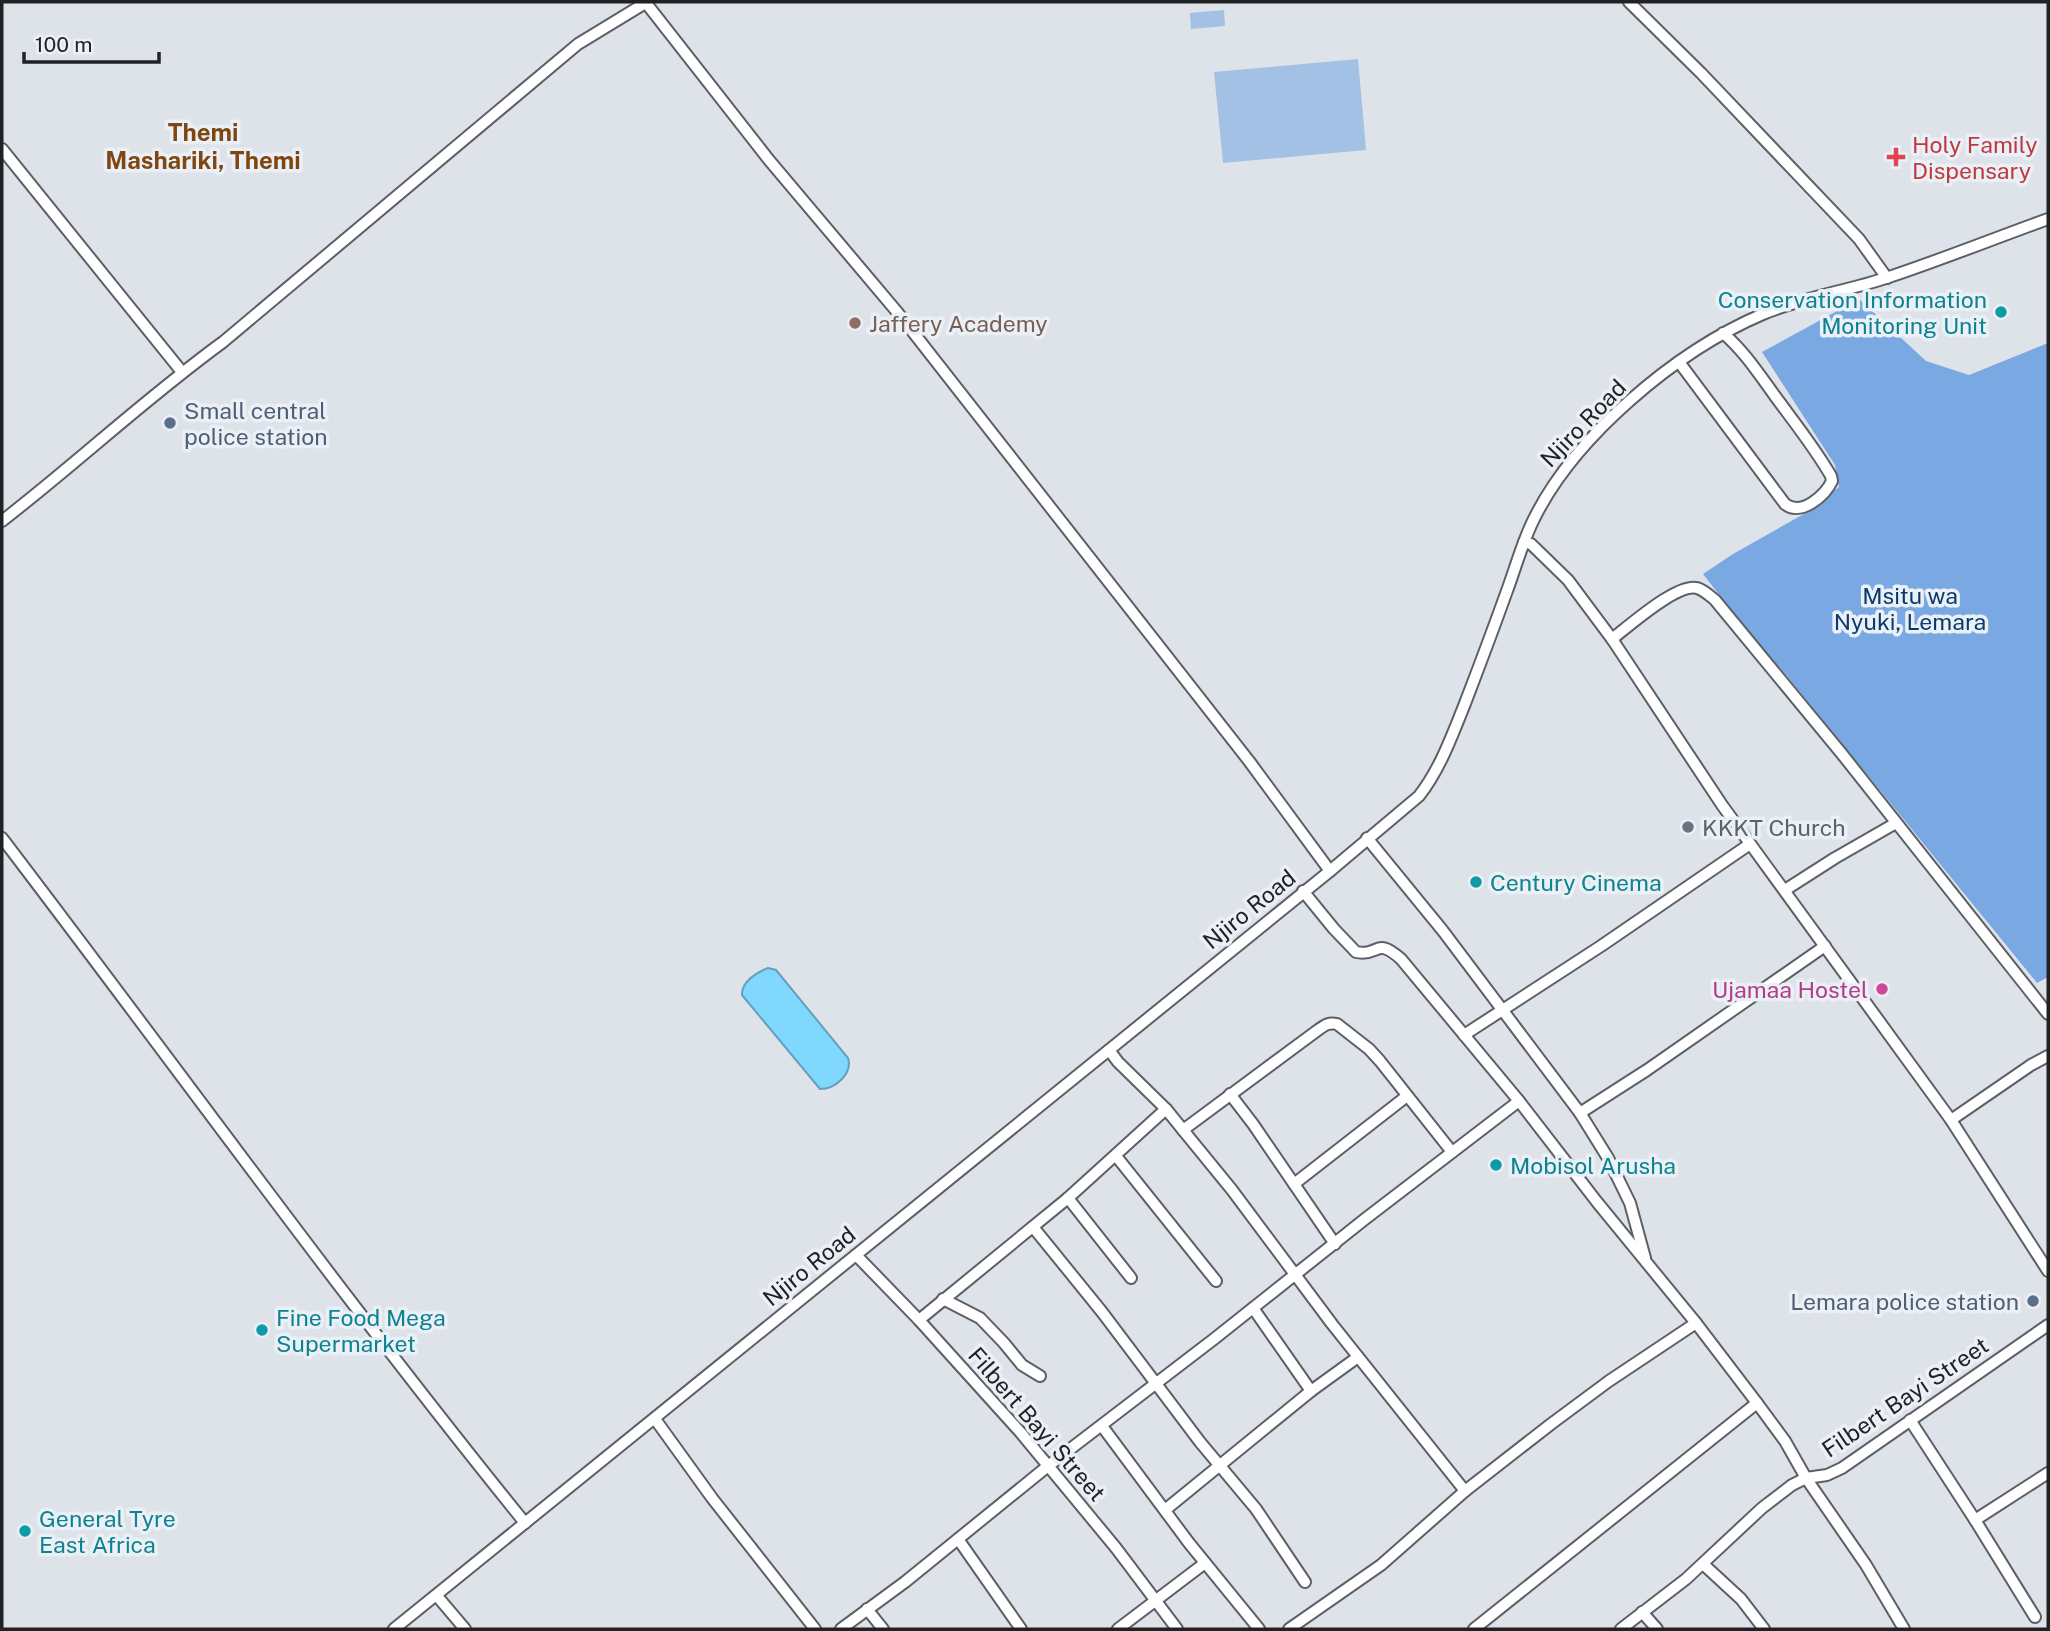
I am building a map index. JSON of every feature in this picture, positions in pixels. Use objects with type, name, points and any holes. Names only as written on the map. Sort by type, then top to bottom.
[{"type":"street","points":[[2,521],[182,372],[223,342],[578,44],[647,2],[769,160],[898,313],[969,407],[1250,761],[1330,871]]},
{"type":"street","points":[[1629,2],[1701,73],[1859,239],[1887,278]]},
{"type":"street","points":[[2,149],[182,372]]},
{"type":"street","name":"Njiro Road","points":[[394,1629],[1419,796],[1436,773],[1480,666],[1524,542],[1545,497],[1577,455],[1635,397],[1679,362],[1723,333],[1764,313],[1887,278],[2048,219]]},
{"type":"street","points":[[1679,362],[1786,504],[1794,509],[1804,507],[1830,487],[1831,476],[1744,354],[1723,333]]},
{"type":"street","points":[[1524,542],[1531,544],[1568,580],[1612,639],[1708,783],[1951,1120],[2048,1271]]},
{"type":"street","points":[[1612,639],[1652,608],[1683,589],[1695,587],[1705,592],[1728,613],[1896,823],[2043,998],[2048,1014]]},
{"type":"street","points":[[1785,890],[1896,823]]},
{"type":"street","points":[[2,838],[316,1255],[525,1522]]},
{"type":"street","points":[[1367,838],[1443,931],[1580,1114],[1608,1158],[1630,1203],[1646,1262]]},
{"type":"street","points":[[1464,1035],[1751,844]]},
{"type":"street","points":[[1303,891],[1356,952],[1366,953],[1383,947],[1401,959],[1520,1101],[1597,1202],[1696,1322],[1785,1441],[1806,1478],[1866,1565],[1904,1629]]},
{"type":"street","points":[[1580,1114],[1825,946]]},
{"type":"street","points":[[1183,1130],[1329,1023],[1337,1024],[1368,1049],[1452,1152]]},
{"type":"street","points":[[1109,1050],[1183,1130],[1465,1491]]},
{"type":"street","points":[[1951,1120],[2048,1056]]},
{"type":"street","points":[[1230,1094],[1335,1244]]},
{"type":"street","points":[[1294,1184],[1408,1096]]},
{"type":"street","points":[[841,1629],[1520,1101]]},
{"type":"street","points":[[919,1320],[1068,1198],[1166,1110]]},
{"type":"street","points":[[1116,1156],[1216,1281]]},
{"type":"street","points":[[1068,1198],[1131,1278]]},
{"type":"street","points":[[1033,1227],[1102,1312],[1218,1465],[1256,1509],[1306,1581]]},
{"type":"street","name":"Filbert Bayi Street","points":[[856,1255],[919,1320],[1048,1466],[1109,1538],[1177,1629]]},
{"type":"street","points":[[943,1299],[979,1318],[1022,1365],[1040,1376]]},
{"type":"street","points":[[1253,1308],[1311,1391]]},
{"type":"street","points":[[1289,1629],[1381,1565],[1465,1491],[1602,1386],[1696,1322]]},
{"type":"street","name":"Filbert Bayi Street","points":[[1621,1629],[1703,1564],[1762,1508],[1792,1485],[1806,1478],[1828,1475],[1842,1468],[2048,1325]]},
{"type":"street","points":[[1165,1510],[1311,1391],[1358,1357]]},
{"type":"street","points":[[1474,1629],[1757,1403]]},
{"type":"street","points":[[655,1419],[712,1498],[815,1629]]},
{"type":"street","points":[[1910,1420],[2035,1617]]},
{"type":"street","points":[[1102,1426],[1205,1563],[1259,1629]]},
{"type":"street","points":[[1975,1520],[2048,1473]]},
{"type":"street","points":[[958,1539],[1021,1629]]},
{"type":"street","points":[[1118,1629],[1205,1563]]},
{"type":"street","points":[[1703,1564],[1741,1599],[1764,1629]]},
{"type":"street","points":[[436,1596],[466,1629]]},
{"type":"street","points":[[867,1609],[883,1629]]},
{"type":"street","points":[[1642,1612],[1657,1629]]},
{"type":"shaded area","points":[[1224,10],[1225,26],[1191,29],[1190,13]]},
{"type":"shaded area","points":[[1358,59],[1366,150],[1223,163],[1214,72]]},
{"type":"shaded area","points":[[768,968],[776,970],[848,1058],[848,1070],[842,1080],[820,1089],[742,995],[747,982]]},
{"type":"green space","name":"Msitu wa Nyuki, Lemara","points":[[1859,299],[1926,361],[1969,375],[2048,343],[2048,977],[2037,983],[1703,574],[1802,515],[1839,487],[1835,465],[1762,352]]},
{"type":"place","name":"Holy Family Dispensary","points":[[1896,157]]},
{"type":"place","name":"Conservation Information Monitoring Unit","points":[[2001,312]]},
{"type":"place","name":"Jaffery Academy","points":[[855,323]]},
{"type":"place","name":"Small central police station","points":[[170,423]]},
{"type":"place","name":"KKKT Church","points":[[1688,827]]},
{"type":"place","name":"Century Cinema","points":[[1476,882]]},
{"type":"place","name":"Ujamaa Hostel","points":[[1882,989]]},
{"type":"place","name":"Mobisol Arusha","points":[[1496,1165]]},
{"type":"place","name":"Lemara police station","points":[[2033,1301]]},
{"type":"place","name":"Fine Food Mega Supermarket","points":[[262,1330]]},
{"type":"place","name":"General Tyre East Africa","points":[[25,1531]]},
{"type":"district","name":"Themi Mashariki, Themi","points":[[203,146]]}]
